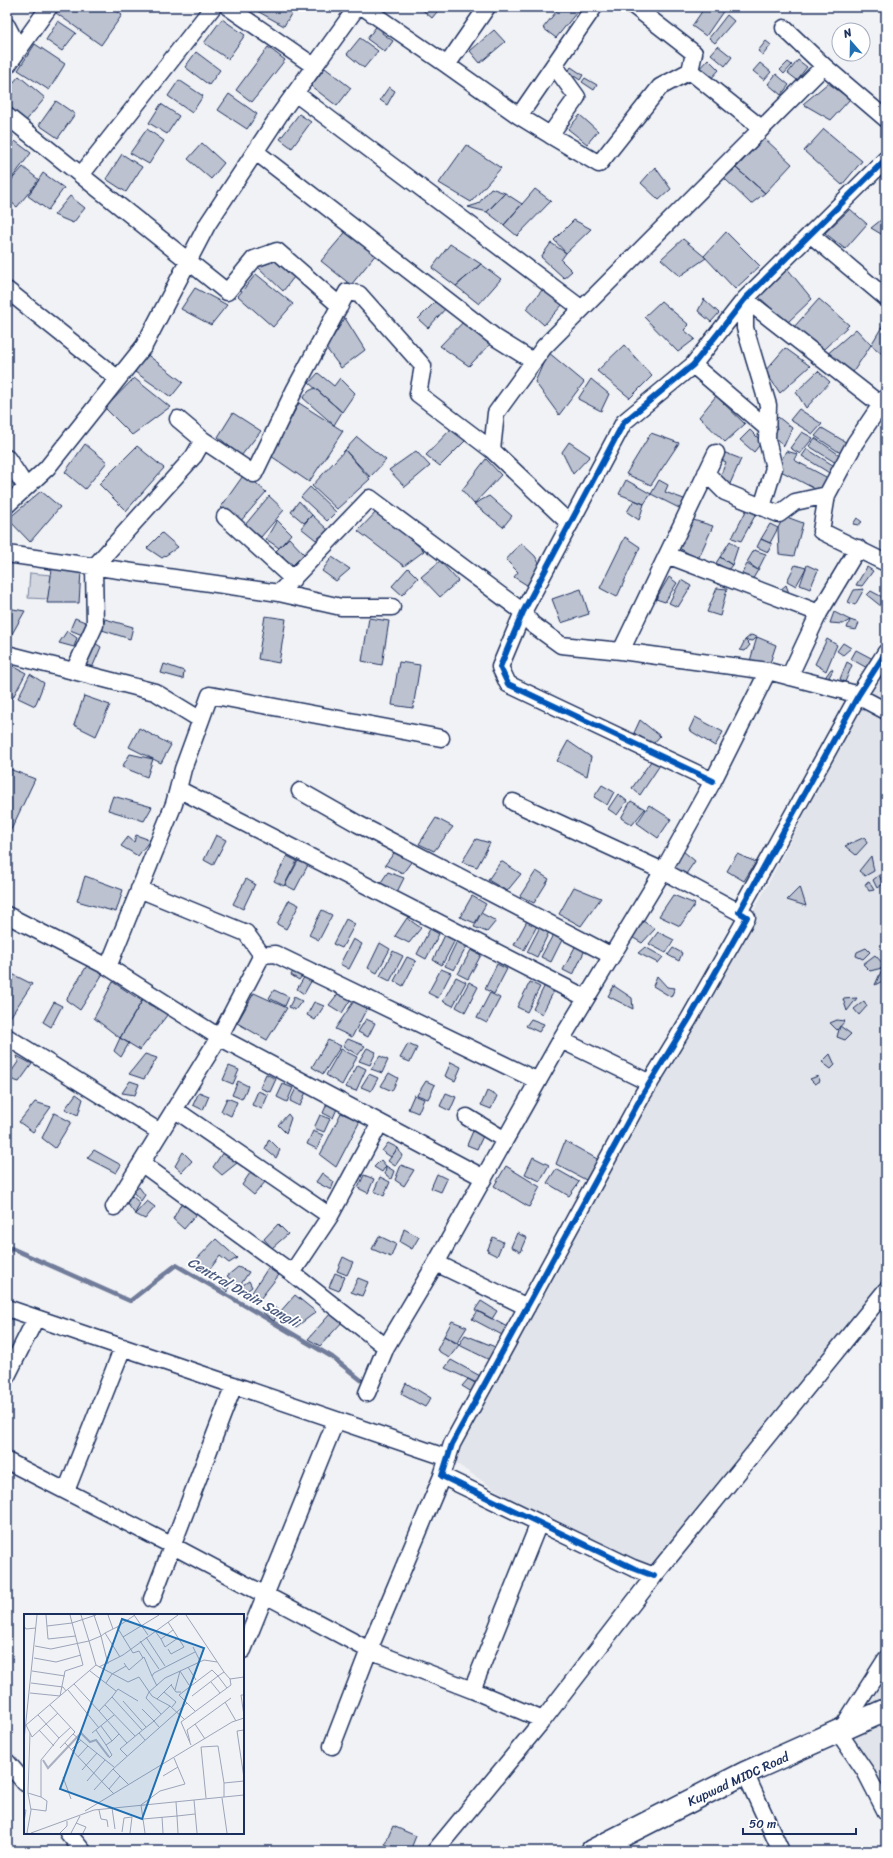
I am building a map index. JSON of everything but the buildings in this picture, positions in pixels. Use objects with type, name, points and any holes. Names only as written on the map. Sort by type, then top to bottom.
[{"type":"main road","name":"Kupwad MIDC Road","points":[[592,1851],[745,1773],[838,1733],[886,1710]]},
{"type":"street","points":[[7,66],[49,7]]},
{"type":"street","points":[[81,175],[213,7]]},
{"type":"street","points":[[228,7],[314,66]]},
{"type":"street","points":[[7,504],[47,468],[144,346],[206,225],[295,93],[357,7]]},
{"type":"street","points":[[363,7],[519,116],[599,164],[660,87],[690,71],[694,53],[635,7]]},
{"type":"street","points":[[447,65],[487,7]]},
{"type":"street","points":[[519,116],[594,7]]},
{"type":"street","points":[[7,26],[19,49]]},
{"type":"street","points":[[784,28],[824,66],[886,119]]},
{"type":"street","points":[[550,135],[577,97],[554,65]]},
{"type":"street","points":[[492,450],[496,413],[544,347],[824,66]]},
{"type":"street","points":[[690,71],[761,128]]},
{"type":"street","points":[[295,93],[582,309]]},
{"type":"street","points":[[7,116],[227,292],[254,259],[277,251],[340,306]]},
{"type":"street","points":[[256,152],[496,338],[533,361]]},
{"type":"street","points":[[713,780],[508,684],[500,667],[523,612],[624,422],[693,365],[745,299],[886,159]]},
{"type":"street","points":[[810,234],[886,298]]},
{"type":"street","points":[[7,290],[118,379]]},
{"type":"street","points":[[178,418],[203,440],[254,474],[295,388],[347,292],[359,294],[423,366],[418,394],[492,450],[570,524]]},
{"type":"street","points":[[745,299],[884,401],[855,444],[827,495],[821,531],[886,563]]},
{"type":"street","points":[[745,299],[745,328],[768,405],[767,440],[774,468],[762,507]]},
{"type":"street","points":[[693,365],[768,429]]},
{"type":"street","points":[[74,671],[95,625],[94,567],[194,456],[203,440]]},
{"type":"street","points":[[621,651],[716,453]]},
{"type":"street","points":[[7,458],[26,487]]},
{"type":"street","points":[[706,473],[724,492],[779,514],[795,502],[827,495]]},
{"type":"street","points":[[279,592],[370,498],[523,612],[532,624],[561,645],[621,651],[768,671],[852,693],[886,711]]},
{"type":"street","points":[[225,517],[293,579]]},
{"type":"street","points":[[790,677],[819,613],[858,548]]},
{"type":"street","points":[[7,554],[279,592],[342,607],[392,607]]},
{"type":"street","points":[[667,556],[819,613]]},
{"type":"street","points":[[739,912],[858,696],[886,652]]},
{"type":"street","points":[[7,654],[155,692],[201,720]]},
{"type":"street","points":[[367,1393],[386,1347],[436,1264],[561,1040],[663,871],[713,780],[768,671]]},
{"type":"street","points":[[108,967],[174,804],[210,695],[441,738]]},
{"type":"street","points":[[178,789],[586,998]]},
{"type":"street","points":[[300,791],[358,824],[612,956]]},
{"type":"street","points":[[332,1746],[369,1650],[442,1476],[452,1444],[650,1083],[747,917],[663,871],[513,802]]},
{"type":"street","points":[[139,889],[246,933],[262,955]]},
{"type":"street","points":[[7,915],[108,967],[219,1037],[484,1178]]},
{"type":"street","points":[[262,955],[275,954],[538,1081]]},
{"type":"street","points":[[114,1207],[219,1037],[262,955]]},
{"type":"street","points":[[7,1037],[160,1132]]},
{"type":"street","points":[[561,1040],[650,1083]]},
{"type":"street","points":[[174,1109],[330,1216]]},
{"type":"street","points":[[467,1117],[505,1140]]},
{"type":"street","points":[[292,1273],[330,1216],[380,1123]]},
{"type":"street","points":[[141,1163],[292,1273],[386,1347]]},
{"type":"street","points":[[436,1264],[527,1307]]},
{"type":"street","points":[[435,1851],[543,1720],[654,1576],[886,1290]]},
{"type":"street","points":[[7,1308],[448,1458]]},
{"type":"street","points":[[7,1376],[36,1318]]},
{"type":"street","points":[[66,1491],[123,1348]]},
{"type":"street","points":[[152,1599],[234,1385]]},
{"type":"street","points":[[244,1648],[336,1420]]},
{"type":"street","points":[[7,1461],[173,1546],[369,1650],[472,1690],[543,1720]]},
{"type":"street","points":[[442,1476],[633,1568],[654,1576]]},
{"type":"street","points":[[472,1690],[539,1522]]},
{"type":"street","points":[[886,1659],[838,1733],[865,1771],[886,1812]]},
{"type":"street","points":[[7,1762],[24,1782]]},
{"type":"street","points":[[745,1773],[781,1851]]},
{"type":"street","points":[[69,1834],[84,1851]]},
{"type":"shaded area","points":[[30,573],[51,575],[48,599],[28,598]]},
{"type":"shaded area","points":[[886,658],[886,1297],[654,1576],[560,1533],[448,1458],[749,920]]},
{"type":"shaded area","points":[[886,1656],[886,1812],[839,1733]]},
{"type":"waterway","name":"Central Drain Sangli","points":[[7,1254],[11,1248],[130,1301],[176,1265],[332,1357],[361,1380]]},
{"type":"cycle path","points":[[713,781],[508,684],[500,667],[523,612],[624,422],[693,365],[745,299],[886,159]]},
{"type":"cycle path","points":[[654,1576],[633,1568],[442,1476],[452,1444],[643,1094],[689,1019],[747,917],[739,912],[858,696],[886,652]]}]
